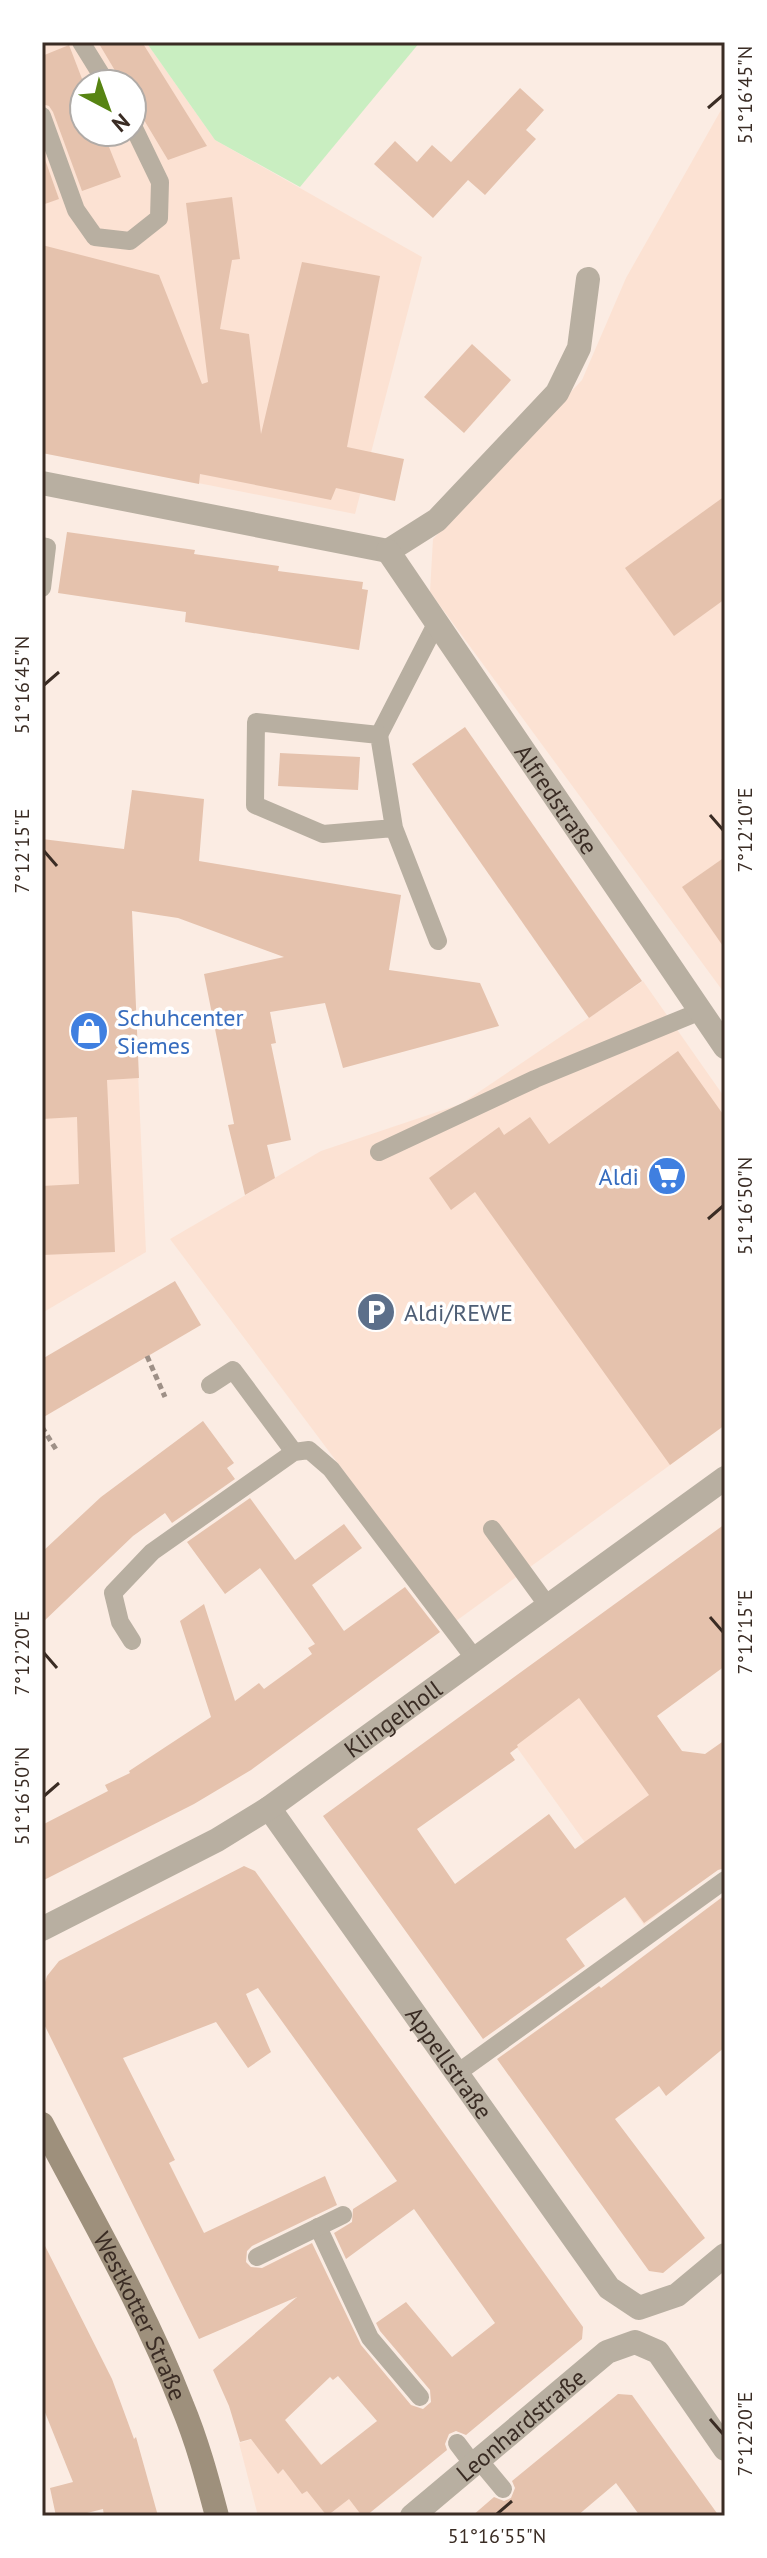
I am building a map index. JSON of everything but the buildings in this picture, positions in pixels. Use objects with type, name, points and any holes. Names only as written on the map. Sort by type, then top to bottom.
[{"type":"main road","name":"Westkotter Straße","points":[[42,2124],[125,2282],[181,2402],[199,2449],[217,2516]]},
{"type":"street","points":[[42,483],[388,551],[437,520],[557,393],[579,348],[588,279]]},
{"type":"street","name":"Alfredstraße","points":[[388,551],[725,1047]]},
{"type":"street","name":"Klingelholl","points":[[42,1929],[217,1840],[269,1808],[725,1478]]},
{"type":"street","name":"Appellstraße","points":[[269,1808],[609,2288],[639,2308],[677,2295],[725,2255]]},
{"type":"street","name":"Leonhardstraße","points":[[412,2516],[607,2352],[635,2342],[658,2352],[725,2449]]},
{"type":"lane","points":[[81,42],[97,68]]},
{"type":"lane","points":[[42,116],[76,210],[95,237],[130,241],[159,218],[160,182],[144,148]]},
{"type":"lane","points":[[42,546],[47,547],[42,588]]},
{"type":"lane","points":[[437,622],[379,735],[394,828],[438,941]]},
{"type":"lane","points":[[379,735],[256,722],[255,805],[323,834],[394,828]]},
{"type":"lane","points":[[379,1152],[535,1079],[701,1011]]},
{"type":"lane","points":[[210,1385],[233,1370],[294,1452]]},
{"type":"lane","points":[[132,1641],[120,1622],[113,1593],[152,1552],[294,1452],[309,1450],[331,1469],[475,1659]]},
{"type":"lane","points":[[492,1529],[548,1606]]},
{"type":"lane","points":[[456,2074],[725,1880]]},
{"type":"lane","points":[[257,2257],[343,2215]]},
{"type":"lane","points":[[318,2227],[370,2338],[420,2397]]},
{"type":"lane","points":[[457,2443],[503,2489]]},
{"type":"path","points":[[147,1356],[165,1397]]},
{"type":"path","points":[[42,1427],[57,1451]]},
{"type":"shaded area","points":[[42,42],[146,42],[215,140],[422,257],[355,514],[42,452]]},
{"type":"shaded area","points":[[725,103],[725,994],[430,592],[433,539],[582,380],[626,278]]},
{"type":"shaded area","points":[[643,981],[725,1098],[725,1425],[456,1621],[170,1239],[321,1151],[461,1104]]},
{"type":"shaded area","points":[[134,982],[146,1252],[42,1313],[42,985]]},
{"type":"shaded area","points":[[589,1623],[725,1810],[725,1862],[644,1925],[483,1700]]},
{"type":"shaded area","points":[[285,2420],[364,2516],[258,2516],[239,2443],[269,2434]]},
{"type":"green space","points":[[146,42],[420,42],[300,187],[215,140]]},
{"type":"place","name":"Schuhcenter Siemes","points":[[89,1031]]},
{"type":"place","name":"Aldi","points":[[667,1176]]},
{"type":"place","name":"Aldi/REWE","points":[[376,1312]]}]
